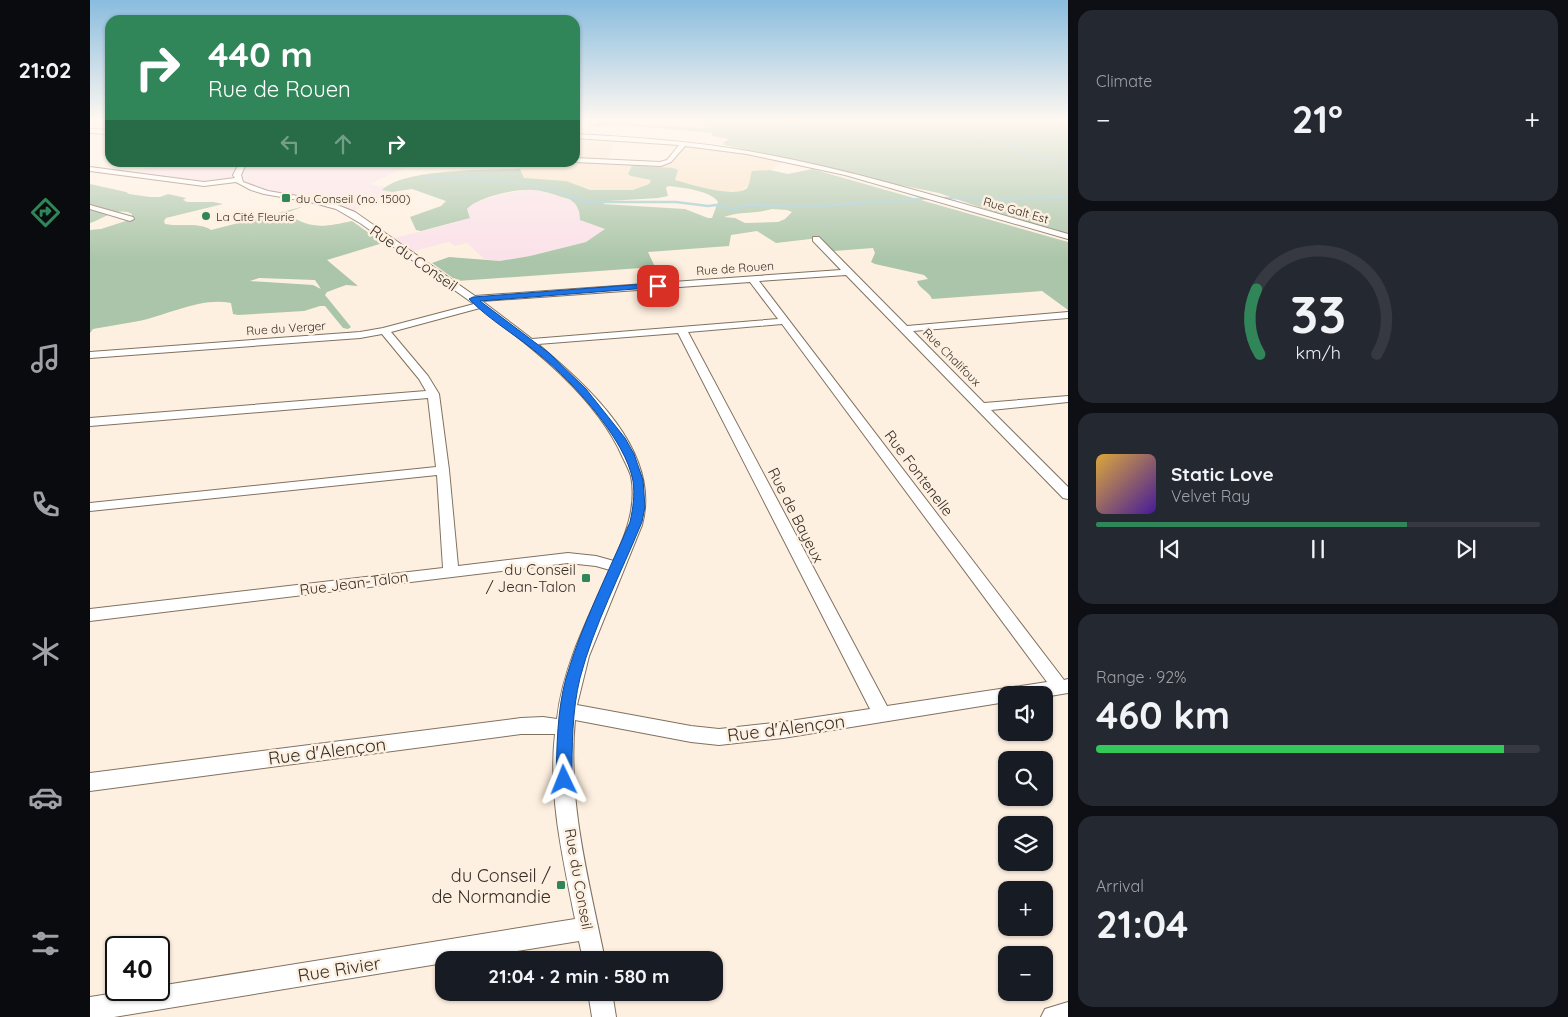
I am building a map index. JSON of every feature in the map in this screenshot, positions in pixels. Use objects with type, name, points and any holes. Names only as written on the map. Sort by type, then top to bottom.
[{"type":"street","name":"Rue Galt Est","points":[[815,166],[1068,237]]},
{"type":"street","points":[[92,170],[209,184],[238,180],[237,175],[241,167]]},
{"type":"street","name":"Rue du Conseil","points":[[238,180],[240,184],[252,189],[313,200],[344,210],[477,302],[557,365],[596,407],[621,440],[634,467],[640,492],[640,507],[636,522],[580,656],[566,719],[565,791],[592,951]]},
{"type":"street","points":[[90,207],[130,220]]},
{"type":"street","name":"Rue Chalifoux","points":[[816,239],[1068,495]]},
{"type":"street","name":"Rue de Rouen","points":[[477,302],[848,272]]},
{"type":"street","name":"Rue Fontenelle","points":[[753,279],[1064,686]]},
{"type":"street","name":"Rue du Verger","points":[[90,354],[344,337],[384,331],[477,302]]},
{"type":"street","points":[[904,329],[1068,316]]},
{"type":"street","points":[[530,342],[784,321]]},
{"type":"street","name":"Rue de Bayeux","points":[[682,330],[882,714]]},
{"type":"street","points":[[384,331],[418,371],[433,394],[443,470],[451,571]]},
{"type":"street","points":[[90,422],[433,394]]},
{"type":"street","points":[[981,407],[1068,399]]},
{"type":"street","points":[[90,507],[443,470]]},
{"type":"street","name":"Rue Jean-Talon","points":[[90,614],[568,558],[596,561],[618,567]]},
{"type":"street","name":"Rue d'Alençon","points":[[90,782],[521,726],[543,725],[566,719],[719,737],[748,735],[998,696]]},
{"type":"street","name":"Rue Rivier","points":[[90,1009],[588,928]]},
{"type":"street","points":[[601,1001],[604,1017]]},
{"type":"street","points":[[1053,1017],[1068,1014]]},
{"type":"shaded area","points":[[776,166],[734,195],[659,177],[626,200],[517,182],[517,167]]},
{"type":"shaded area","points":[[148,167],[406,167],[369,184],[400,190],[353,211],[319,198],[262,190],[245,183],[243,179],[211,182],[136,173]]},
{"type":"shaded area","points":[[532,189],[573,201],[580,212],[580,220],[606,229],[586,242],[530,256],[500,261],[484,259],[467,243],[455,246],[449,242],[414,251],[394,238],[458,222],[470,217],[467,209],[472,203],[502,194]]},
{"type":"green space","points":[[631,166],[673,168],[678,170],[675,180],[731,192],[747,188],[752,171],[770,170],[788,174],[812,169],[1068,242],[1068,310],[1042,291],[932,299],[917,281],[928,279],[924,275],[871,262],[875,253],[873,248],[834,251],[819,238],[776,243],[757,231],[731,235],[729,246],[648,252],[655,267],[457,281],[432,263],[449,257],[500,261],[530,256],[586,242],[605,229],[580,220],[578,208],[569,199],[543,191],[527,190],[488,197],[467,209],[470,218],[421,231],[416,230],[410,217],[441,206],[446,201],[412,189],[392,192],[382,190],[393,183],[408,178],[469,170],[520,169],[524,178],[566,181],[590,190],[633,190],[649,184],[651,180],[628,174]],"holes":[[[668,186],[703,192],[715,198],[718,202],[712,218],[685,209],[603,204],[608,201],[668,196],[666,188]],[[772,209],[792,212],[785,219],[778,222],[745,223],[735,218],[724,217]]]},
{"type":"green space","points":[[823,166],[1068,166],[1068,234],[1005,216],[939,193],[880,181]]},
{"type":"green space","points":[[90,184],[129,194],[160,197],[168,194],[186,198],[183,200],[187,202],[223,204],[166,218],[165,224],[195,225],[211,230],[302,207],[286,213],[310,225],[318,226],[352,221],[383,243],[327,260],[358,286],[346,285],[327,292],[325,295],[351,327],[348,329],[343,328],[325,306],[304,311],[238,315],[233,314],[231,303],[208,302],[139,321],[93,329],[90,333],[90,230],[101,229],[132,219],[132,214],[122,211],[117,212],[90,223]],"holes":[[[259,278],[315,280],[321,289],[313,285],[250,281]]]},
{"type":"waterway","points":[[423,177],[520,183],[554,190],[573,197]]},
{"type":"waterway","points":[[569,196],[588,202],[676,202],[708,206],[716,205],[732,209],[749,205],[807,207],[931,198]]},
{"type":"waterway","points":[[940,198],[1015,199],[1068,197]]},
{"type":"place","name":"du Conseil (no. 1500)","points":[[286,198]]},
{"type":"place","name":"La Cité Fleurie","points":[[206,216]]},
{"type":"place","name":"du Conseil / Jean-Talon","points":[[586,578]]},
{"type":"place","name":"du Conseil / de Normandie","points":[[561,885]]},
{"type":"route","points":[[564,780],[563,748],[566,711],[573,678],[588,636],[625,552],[636,522],[640,507],[638,480],[629,454],[621,440],[612,426],[583,392],[546,355],[473,299],[658,286]]}]
